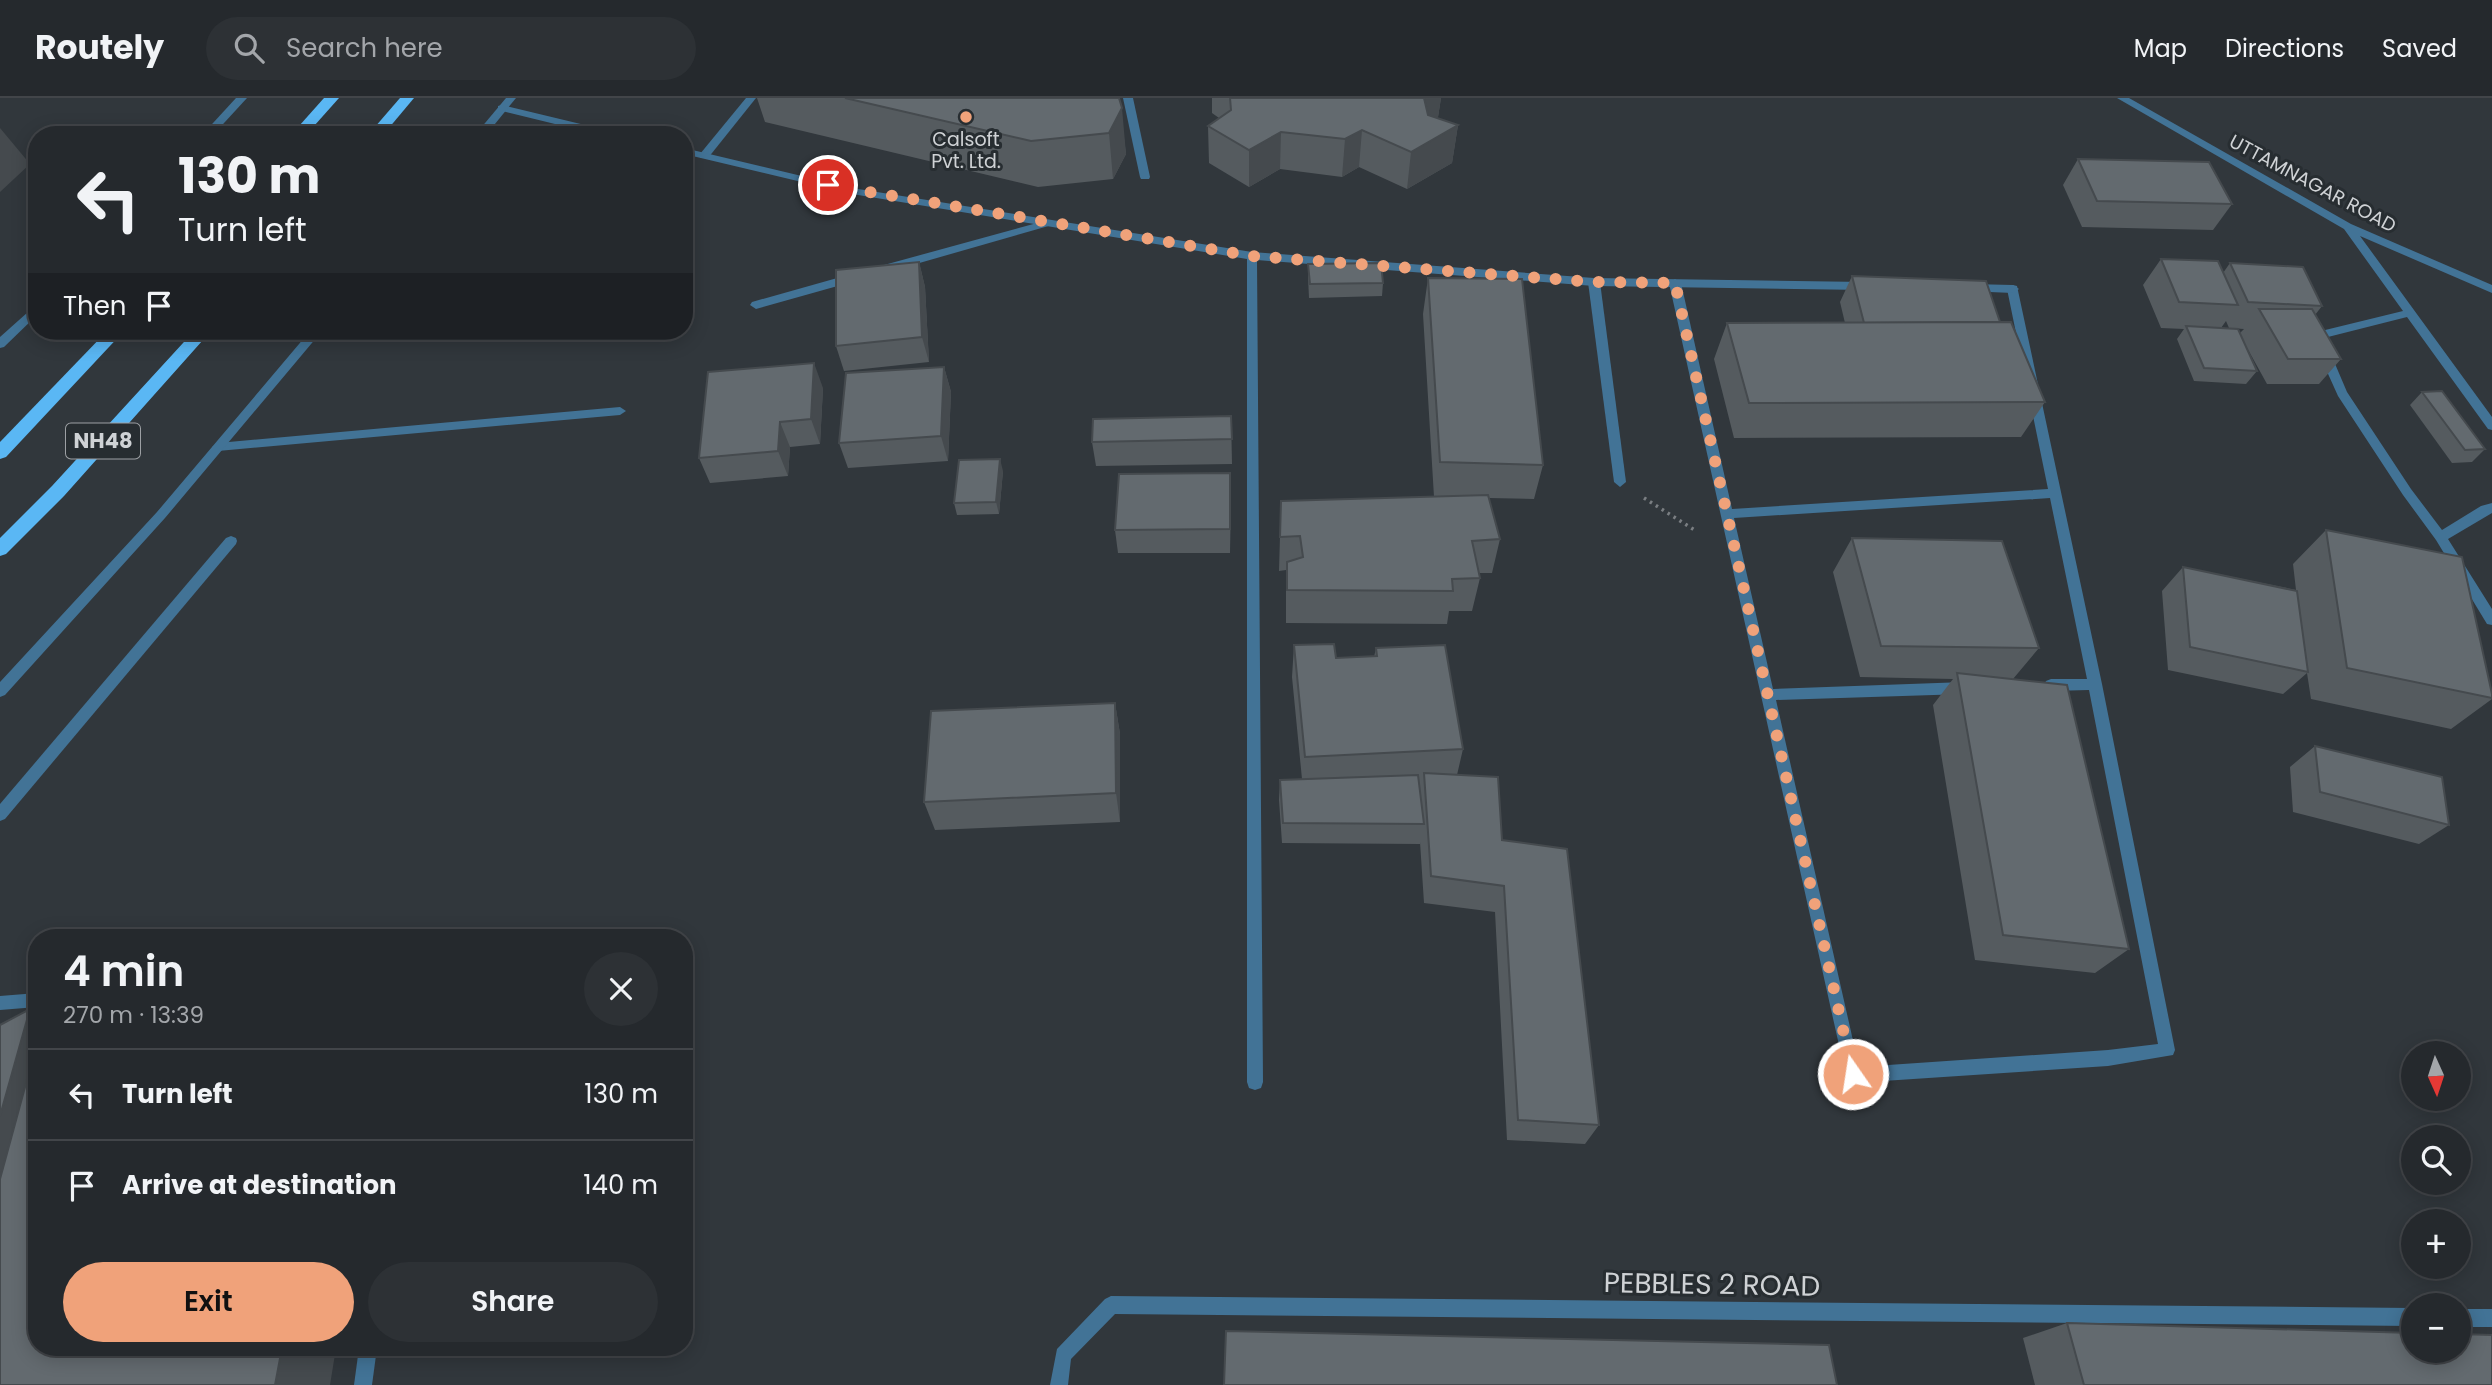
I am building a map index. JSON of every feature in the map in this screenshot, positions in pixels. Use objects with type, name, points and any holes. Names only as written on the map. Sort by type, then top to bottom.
[{"type":"highway","points":[[306,126],[332,98]]},
{"type":"highway","points":[[383,126],[407,98]]},
{"type":"highway","name":"NH48","points":[[0,453],[107,340]]},
{"type":"highway","name":"NH48","points":[[0,549],[58,491],[195,340]]},
{"type":"street","points":[[216,126],[242,98]]},
{"type":"street","points":[[487,126],[510,98]]},
{"type":"street","points":[[704,156],[751,98]]},
{"type":"street","points":[[1128,98],[1145,177]]},
{"type":"street","name":"UTTAMNAGAR ROAD","points":[[2122,98],[2347,226],[2492,289]]},
{"type":"street","points":[[502,108],[577,126]]},
{"type":"street","points":[[693,153],[852,191],[1252,256],[1594,282],[1878,287]]},
{"type":"street","points":[[876,271],[1048,223]]},
{"type":"street","points":[[2347,226],[2492,426]]},
{"type":"street","points":[[1252,256],[1255,1082]]},
{"type":"street","points":[[756,305],[862,275]]},
{"type":"street","points":[[1594,282],[1620,482]]},
{"type":"street","points":[[1675,283],[1853,1074],[2108,1058],[2167,1050],[2013,289],[1959,288]]},
{"type":"street","points":[[2409,313],[2317,336],[2342,393],[2440,537],[2492,620]]},
{"type":"street","points":[[0,344],[28,317]]},
{"type":"street","points":[[0,691],[70,617],[308,340]]},
{"type":"street","points":[[218,447],[620,411]]},
{"type":"street","points":[[1727,514],[2054,493]]},
{"type":"street","points":[[2440,537],[2485,509],[2492,508]]},
{"type":"street","points":[[0,815],[232,541]]},
{"type":"street","points":[[2041,685],[2095,684]]},
{"type":"street","points":[[1768,695],[1986,687]]},
{"type":"street","points":[[0,1003],[28,1001]]},
{"type":"street","name":"PEBBLES 2 ROAD","points":[[1059,1385],[1063,1355],[1111,1304],[2401,1317]]},
{"type":"street","points":[[2471,1318],[2492,1318]]},
{"type":"street","points":[[363,1385],[367,1356]]},
{"type":"building","points":[[845,98],[1119,98],[1122,108],[1109,133],[1031,141]]},
{"type":"building","points":[[1230,98],[1424,98],[1428,115],[1458,125],[1411,152],[1362,130],[1345,139],[1281,132],[1249,150],[1208,126],[1231,110]]},
{"type":"building","points":[[2078,159],[2209,162],[2232,204],[2097,201]]},
{"type":"building","points":[[2161,259],[2218,261],[2238,305],[2179,302]]},
{"type":"building","points":[[919,262],[922,337],[836,346],[836,270]]},
{"type":"building","points":[[1381,263],[1383,283],[1310,284],[1308,264]]},
{"type":"building","points":[[2230,263],[2303,267],[2322,306],[2248,302]]},
{"type":"building","points":[[1852,276],[1986,281],[2000,322],[1864,323]]},
{"type":"building","points":[[1428,278],[1522,279],[1543,465],[1440,462]]},
{"type":"building","points":[[2259,309],[2312,309],[2341,359],[2288,359]]},
{"type":"building","points":[[2011,322],[2045,402],[1749,403],[1727,323]]},
{"type":"building","points":[[2186,326],[2238,329],[2257,371],[2204,368]]},
{"type":"building","points":[[814,363],[811,419],[780,422],[778,451],[699,458],[708,372]]},
{"type":"building","points":[[944,367],[941,436],[839,443],[846,373]]},
{"type":"building","points":[[2442,391],[2485,449],[2465,450],[2422,392]]},
{"type":"building","points":[[1231,416],[1232,439],[1092,442],[1093,419]]},
{"type":"building","points":[[1000,459],[996,502],[954,503],[959,460]]},
{"type":"building","points":[[1230,473],[1230,529],[1115,530],[1119,474]]},
{"type":"building","points":[[1488,495],[1500,539],[1472,541],[1480,578],[1452,579],[1453,591],[1287,590],[1287,562],[1303,557],[1300,536],[1280,537],[1281,501]]},
{"type":"building","points":[[2326,530],[2462,557],[2492,698],[2347,668]]},
{"type":"building","points":[[1852,538],[2002,541],[2039,648],[1881,646]]},
{"type":"building","points":[[2183,567],[2297,591],[2308,672],[2190,647]]},
{"type":"building","points":[[1334,644],[1336,658],[1377,656],[1376,648],[1445,645],[1463,749],[1305,757],[1294,645]]},
{"type":"building","points":[[1957,673],[2067,685],[2129,949],[2003,935]]},
{"type":"building","points":[[1115,703],[1116,793],[924,802],[931,711]]},
{"type":"building","points":[[2315,746],[2442,777],[2449,825],[2320,792]]},
{"type":"building","points":[[1424,773],[1498,777],[1502,840],[1567,849],[1599,1125],[1518,1120],[1504,886],[1431,876]]},
{"type":"building","points":[[1418,775],[1424,824],[1283,823],[1280,780]]},
{"type":"building","points":[[28,1010],[0,1116],[0,1025]]},
{"type":"building","points":[[28,1076],[28,1356],[280,1356],[275,1385],[0,1385],[0,1179]]},
{"type":"building","points":[[2067,1323],[2401,1333],[2401,1363],[2471,1363],[2471,1334],[2492,1335],[2492,1385],[2084,1385]]},
{"type":"building","points":[[1226,1331],[1829,1345],[1837,1385],[1224,1385]]},
{"type":"place","name":"Calsoft Pvt. Ltd.","points":[[966,117]]},
{"type":"route","points":[[828,185],[1252,256],[1594,282],[1675,283],[1853,1074]]}]
